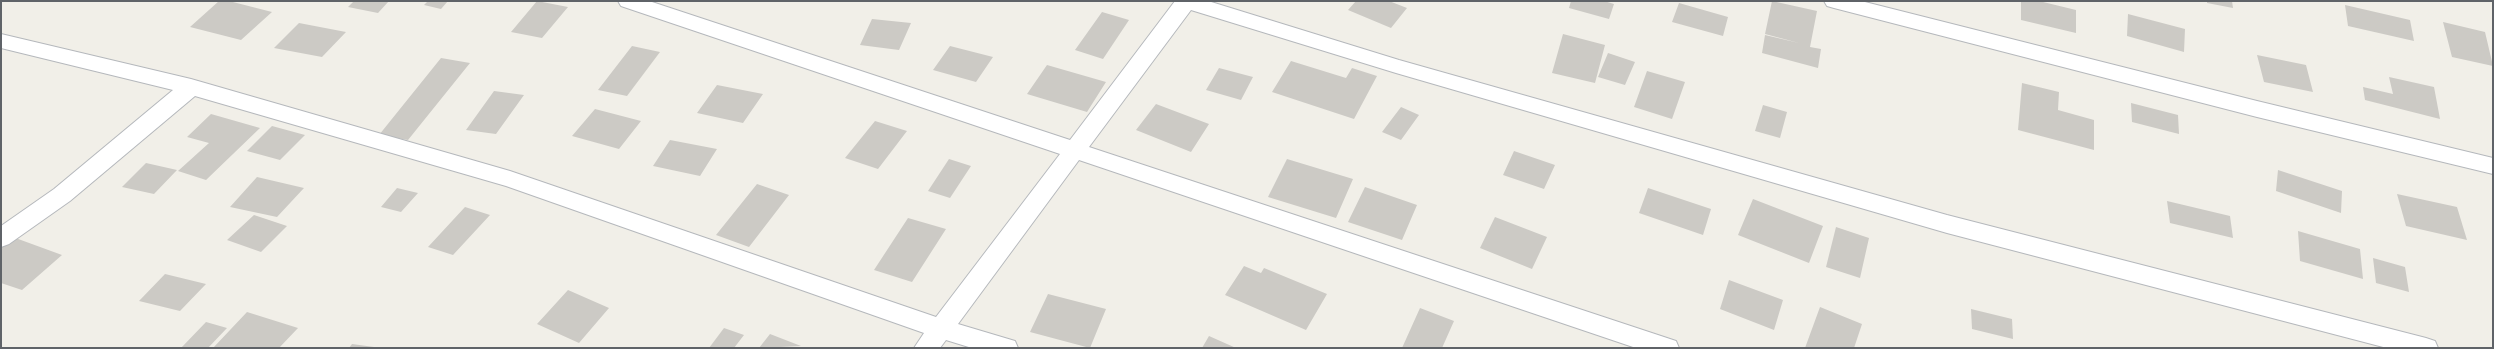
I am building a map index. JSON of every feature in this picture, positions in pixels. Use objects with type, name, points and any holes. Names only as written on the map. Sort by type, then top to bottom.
[{"type":"street","points":[[628,1],[1667,348]]},
{"type":"street","points":[[926,348],[939,328],[1186,1],[1396,66],[1947,224],[2426,348]]},
{"type":"street","points":[[1834,1],[2256,109],[2493,166]]},
{"type":"street","points":[[1,41],[191,87],[510,179],[939,328],[1006,348]]},
{"type":"street","points":[[1,238],[62,196],[191,87]]},
{"type":"building","points":[[219,1],[229,1],[272,12],[241,40],[190,27]]},
{"type":"building","points":[[354,1],[389,1],[378,13],[348,7]]},
{"type":"building","points":[[428,1],[448,1],[441,9],[424,5]]},
{"type":"building","points":[[537,1],[568,7],[542,38],[511,32]]},
{"type":"building","points":[[1356,1],[1389,1],[1407,8],[1391,28],[1348,10]]},
{"type":"building","points":[[1571,1],[1604,1],[1614,4],[1609,19],[1569,8]]},
{"type":"building","points":[[1772,1],[1817,11],[1810,47],[1821,49],[1818,68],[1762,53],[1765,35],[1799,43],[1765,34]]},
{"type":"building","points":[[2021,1],[2039,1],[2076,10],[2076,33],[2021,20]]},
{"type":"building","points":[[2207,1],[2232,1],[2233,8],[2207,3]]},
{"type":"building","points":[[1679,3],[1728,17],[1723,36],[1672,22]]},
{"type":"building","points":[[2345,5],[2410,20],[2414,41],[2348,26]]},
{"type":"building","points":[[1102,12],[1129,20],[1103,59],[1075,50]]},
{"type":"building","points":[[2128,14],[2185,29],[2184,52],[2127,36]]},
{"type":"building","points":[[872,19],[911,23],[899,50],[860,45]]},
{"type":"building","points":[[2443,22],[2485,32],[2493,66],[2452,57]]},
{"type":"building","points":[[299,23],[346,32],[322,57],[274,48]]},
{"type":"building","points":[[1563,34],[1605,45],[1595,83],[1552,73]]},
{"type":"building","points":[[632,46],[660,52],[627,96],[598,90]]},
{"type":"building","points":[[950,46],[993,57],[976,82],[933,70]]},
{"type":"building","points":[[1608,53],[1635,62],[1625,85],[1598,77]]},
{"type":"building","points":[[2257,55],[2306,65],[2313,92],[2264,82]]},
{"type":"building","points":[[441,58],[470,63],[408,140],[379,135]]},
{"type":"building","points":[[1291,61],[1346,78],[1352,68],[1377,76],[1354,119],[1272,92]]},
{"type":"building","points":[[1047,65],[1106,82],[1087,112],[1027,94]]},
{"type":"building","points":[[1219,68],[1253,77],[1241,100],[1206,90]]},
{"type":"building","points":[[1647,71],[1685,82],[1672,119],[1634,107]]},
{"type":"building","points":[[2389,77],[2434,87],[2440,119],[2365,100],[2363,87],[2393,94]]},
{"type":"building","points":[[2022,83],[2059,92],[2058,110],[2094,120],[2094,150],[2018,130]]},
{"type":"building","points":[[717,85],[763,94],[743,123],[697,113]]},
{"type":"building","points":[[494,91],[524,95],[496,134],[466,130]]},
{"type":"building","points":[[2131,103],[2178,115],[2179,134],[2132,122]]},
{"type":"building","points":[[1156,104],[1209,124],[1191,152],[1136,130]]},
{"type":"building","points":[[1763,105],[1787,112],[1780,138],[1755,131]]},
{"type":"building","points":[[1401,107],[1419,115],[1401,140],[1382,132]]},
{"type":"building","points":[[595,109],[641,121],[619,149],[572,136]]},
{"type":"building","points":[[211,114],[260,128],[206,180],[178,171],[209,143],[187,137]]},
{"type":"building","points":[[875,121],[907,131],[878,169],[845,158]]},
{"type":"building","points":[[272,126],[305,135],[280,160],[247,151]]},
{"type":"building","points":[[670,140],[717,149],[700,176],[653,166]]},
{"type":"building","points":[[1514,151],[1555,165],[1544,189],[1503,175]]},
{"type":"building","points":[[949,159],[971,166],[950,198],[928,191]]},
{"type":"building","points":[[1287,159],[1353,179],[1336,218],[1268,197]]},
{"type":"building","points":[[146,163],[177,170],[154,194],[122,187]]},
{"type":"building","points":[[2278,170],[2342,191],[2341,213],[2276,191]]},
{"type":"building","points":[[257,177],[304,188],[277,217],[230,207]]},
{"type":"building","points":[[757,184],[789,195],[749,247],[716,235]]},
{"type":"building","points":[[1365,187],[1417,205],[1402,240],[1348,222]]},
{"type":"building","points":[[397,188],[418,193],[401,212],[381,207]]},
{"type":"building","points":[[1648,188],[1711,209],[1703,235],[1639,213]]},
{"type":"building","points":[[2397,194],[2457,207],[2467,240],[2406,226]]},
{"type":"building","points":[[1753,199],[1823,226],[1809,263],[1738,235]]},
{"type":"building","points":[[2167,201],[2230,216],[2233,238],[2170,223]]},
{"type":"building","points":[[465,207],[490,215],[453,255],[428,247]]},
{"type":"building","points":[[254,215],[287,226],[261,252],[227,240]]},
{"type":"building","points":[[1495,217],[1547,237],[1532,269],[1480,248]]},
{"type":"building","points":[[908,218],[946,229],[912,282],[874,270]]},
{"type":"building","points":[[1836,227],[1869,238],[1860,278],[1826,267]]},
{"type":"building","points":[[2298,231],[2360,249],[2363,279],[2300,261]]},
{"type":"building","points":[[10,236],[62,255],[22,290],[1,283],[1,244]]},
{"type":"building","points":[[2373,258],[2405,267],[2409,292],[2376,283]]},
{"type":"building","points":[[1244,266],[1261,273],[1264,268],[1327,294],[1306,330],[1225,295]]},
{"type":"building","points":[[165,274],[206,284],[180,311],[139,301]]},
{"type":"building","points":[[1729,280],[1783,300],[1774,330],[1720,309]]},
{"type":"building","points":[[568,290],[609,308],[579,343],[537,324]]},
{"type":"building","points":[[1048,294],[1106,309],[1090,348],[1030,332]]},
{"type":"building","points":[[1820,307],[1862,324],[1854,348],[1805,348]]},
{"type":"building","points":[[1420,308],[1454,321],[1442,348],[1402,348]]},
{"type":"building","points":[[1971,309],[2012,319],[2013,339],[1972,329]]},
{"type":"building","points":[[247,312],[298,328],[279,348],[213,348]]},
{"type":"building","points":[[206,322],[227,328],[208,348],[181,348]]},
{"type":"building","points":[[724,328],[744,335],[734,348],[709,348]]},
{"type":"building","points":[[770,334],[801,346],[759,348]]},
{"type":"building","points":[[1209,336],[1236,348],[1202,348]]},
{"type":"building","points":[[352,344],[374,347],[374,348],[349,348]]}]
